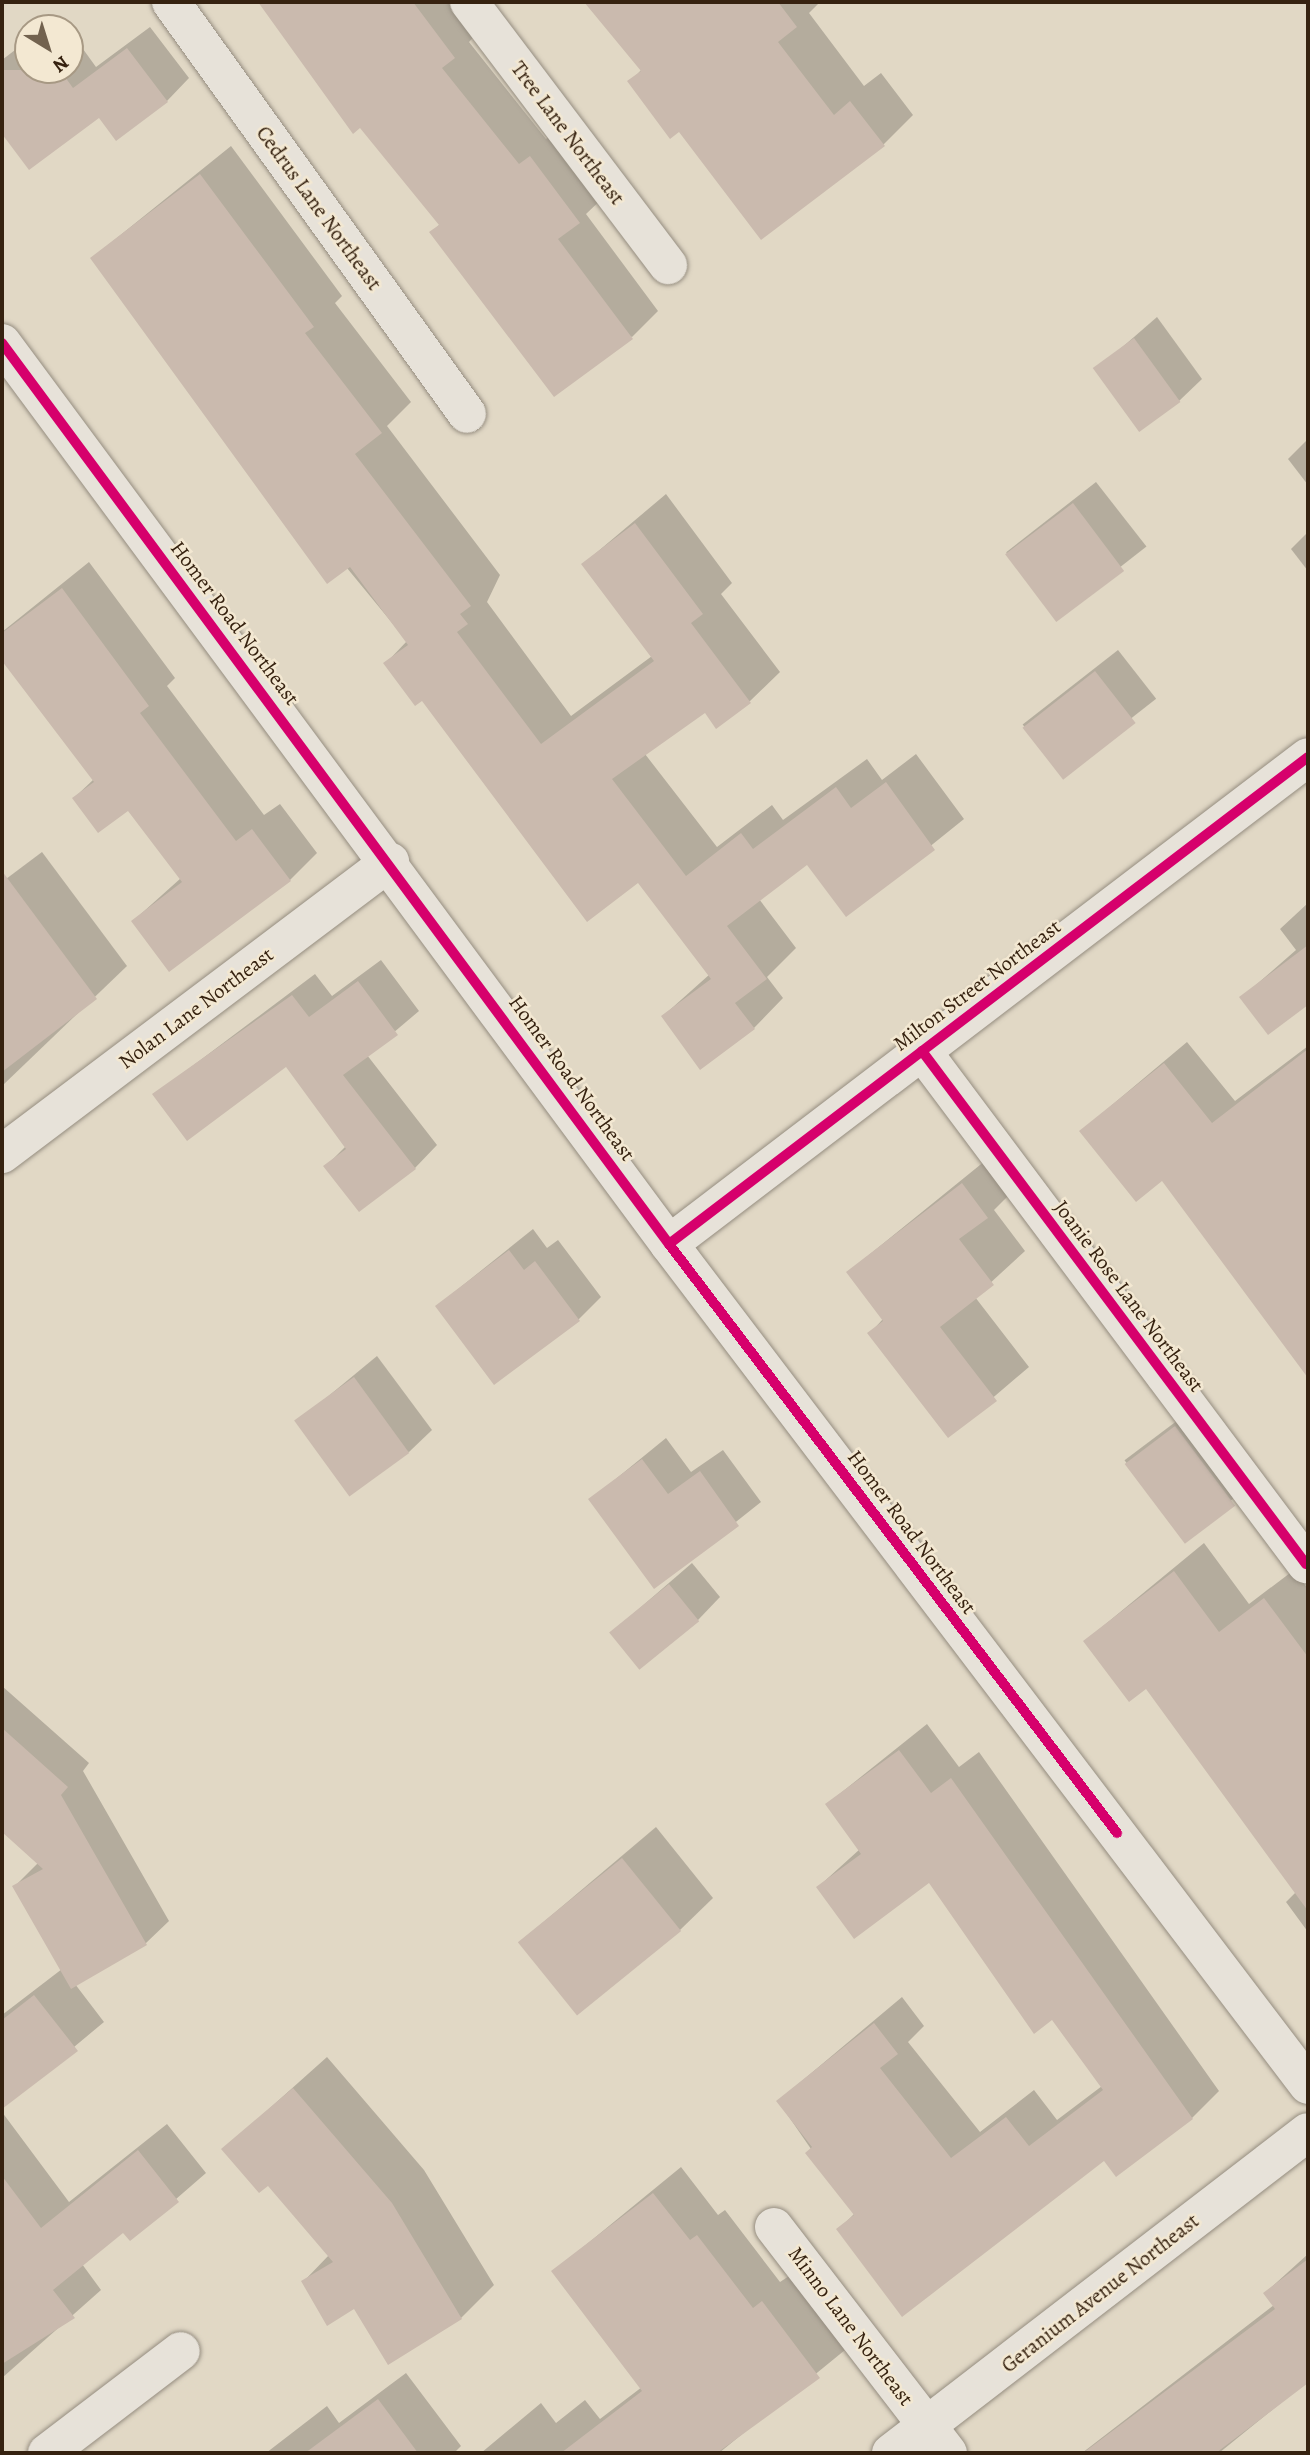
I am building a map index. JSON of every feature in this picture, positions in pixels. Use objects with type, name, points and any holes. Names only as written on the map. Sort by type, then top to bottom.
[{"type":"street","name":"Cedrus Lane Northeast","points":[[171,2],[467,414]]},
{"type":"street","name":"Tree Lane Northeast","points":[[470,2],[668,265]]},
{"type":"street","name":"Homer Road Northeast","points":[[2,343],[390,862],[669,1244],[1308,2085]]},
{"type":"street","name":"Milton Street Northeast","points":[[669,1244],[1308,757]]},
{"type":"street","name":"Nolan Lane Northeast","points":[[2,1154],[390,862]]},
{"type":"street","name":"Joanie Rose Lane Northeast","points":[[922,1051],[1306,1564]]},
{"type":"street","name":"Geranium Avenue Northeast","points":[[891,2453],[937,2440],[1308,2132]]},
{"type":"street","name":"Minno Lane Northeast","points":[[774,2227],[937,2440]]},
{"type":"street","points":[[47,2453],[181,2351]]},
{"type":"building","points":[[258,2],[413,2],[455,58],[442,68],[519,164],[530,156],[580,223],[558,239],[633,339],[554,397],[429,232],[439,225],[360,128],[353,134]]},
{"type":"building","points":[[584,2],[778,2],[797,27],[778,42],[834,115],[850,101],[885,146],[761,240],[679,132],[670,139],[627,81],[641,71]]},
{"type":"building","points":[[127,48],[168,102],[116,141],[99,118],[29,170],[2,134],[2,70],[14,70],[14,84],[70,84],[73,88],[84,84],[84,80]]},
{"type":"building","points":[[200,174],[314,327],[305,333],[382,433],[355,454],[471,606],[460,614],[468,624],[457,632],[541,744],[654,661],[581,564],[635,523],[703,614],[691,623],[751,703],[716,729],[705,713],[612,779],[686,876],[741,833],[753,849],[836,787],[851,808],[886,782],[935,850],[846,917],[807,865],[727,926],[767,979],[735,1003],[755,1029],[700,1070],[661,1016],[711,979],[638,883],[587,922],[422,701],[415,706],[383,663],[408,645],[350,567],[327,584],[90,258]]},
{"type":"building","points":[[1134,338],[1180,402],[1139,432],[1093,368]]},
{"type":"building","points":[[1073,503],[1124,571],[1056,622],[1005,554]]},
{"type":"building","points":[[62,588],[149,706],[140,713],[236,841],[252,829],[291,881],[169,972],[131,921],[182,882],[128,811],[98,833],[72,798],[94,782],[2,661],[2,633]]},
{"type":"building","points":[[1095,671],[1136,723],[1063,780],[1023,728]]},
{"type":"building","points":[[2,871],[97,999],[2,1072]]},
{"type":"building","points":[[1308,945],[1308,1005],[1268,1035],[1239,997]]},
{"type":"building","points":[[358,981],[398,1035],[343,1075],[416,1169],[359,1212],[323,1166],[346,1149],[286,1067],[187,1141],[152,1094],[292,995],[309,1017]]},
{"type":"building","points":[[1308,1049],[1308,1378],[1162,1181],[1136,1202],[1079,1131],[1164,1063],[1212,1123]]},
{"type":"building","points":[[962,1183],[988,1218],[959,1239],[994,1285],[940,1327],[997,1401],[948,1438],[867,1333],[883,1321],[846,1272]]},
{"type":"building","points":[[509,1250],[524,1270],[535,1261],[580,1321],[494,1385],[435,1306]]},
{"type":"building","points":[[354,1377],[409,1453],[349,1497],[294,1420]]},
{"type":"building","points":[[1175,1426],[1235,1506],[1185,1544],[1125,1464]]},
{"type":"building","points":[[642,1459],[668,1494],[700,1471],[739,1526],[654,1589],[588,1499]]},
{"type":"building","points":[[1174,1571],[1219,1632],[1264,1598],[1308,1657],[1308,1911],[1146,1689],[1129,1702],[1083,1641]]},
{"type":"building","points":[[669,1584],[699,1621],[639,1670],[609,1632]]},
{"type":"building","points":[[2,1728],[68,1787],[61,1795],[147,1945],[71,1989],[12,1886],[43,1869],[2,1832]]},
{"type":"building","points":[[899,1750],[931,1793],[951,1778],[1193,2119],[1116,2177],[1104,2161],[902,2317],[836,2229],[854,2215],[805,2153],[812,2147],[776,2101],[874,2023],[898,2054],[880,2068],[951,2158],[1006,2117],[1029,2146],[1103,2090],[1052,2020],[1034,2034],[929,1883],[854,1939],[816,1887],[861,1854],[825,1804]]},
{"type":"building","points":[[622,1858],[681,1931],[577,2015],[518,1942]]},
{"type":"building","points":[[34,1995],[78,2051],[2,2109],[2,2020]]},
{"type":"building","points":[[293,2088],[392,2203],[462,2319],[388,2365],[354,2309],[327,2326],[301,2281],[333,2262],[268,2186],[259,2193],[221,2149]]},
{"type":"building","points":[[138,2150],[179,2202],[130,2241],[123,2233],[53,2290],[75,2318],[2,2364],[2,2176],[41,2228]]},
{"type":"building","points":[[653,2193],[690,2240],[697,2235],[753,2308],[762,2301],[820,2378],[717,2453],[561,2453],[642,2391],[551,2271]]},
{"type":"building","points":[[1308,2259],[1308,2383],[1216,2453],[1083,2453],[1275,2309],[1263,2293]]},
{"type":"building","points":[[378,2399],[418,2453],[305,2453]]},
{"type":"cycle path","points":[[2,343],[669,1244],[1117,1833]]},
{"type":"cycle path","points":[[669,1244],[1308,757]]},
{"type":"cycle path","points":[[922,1051],[1306,1564]]}]
